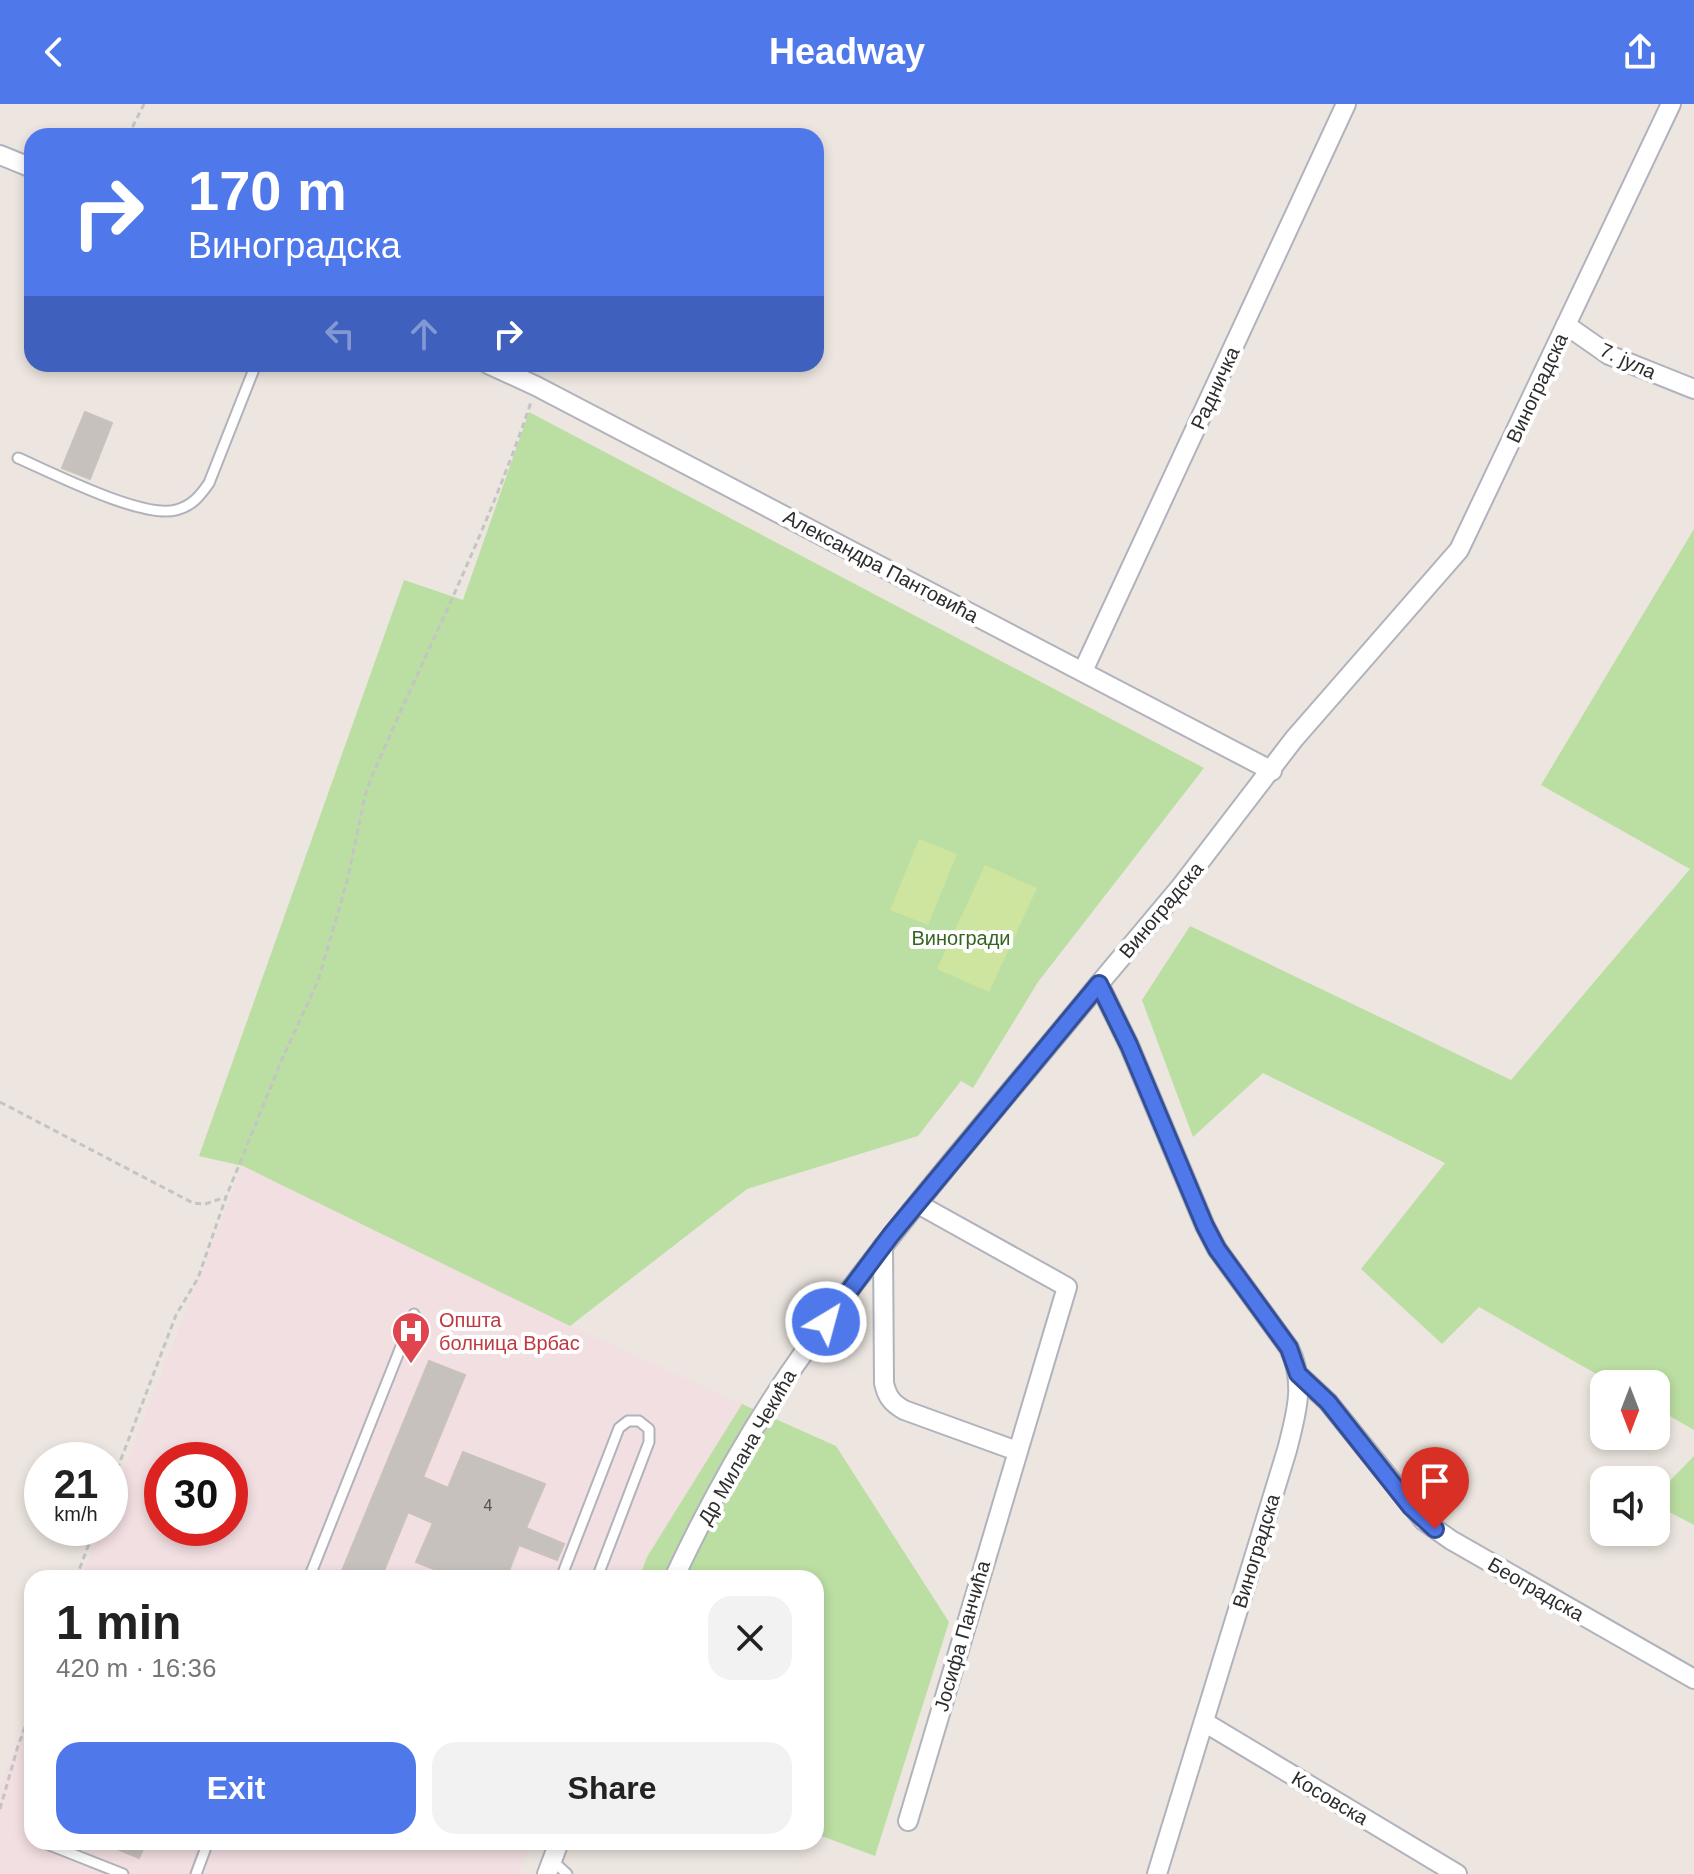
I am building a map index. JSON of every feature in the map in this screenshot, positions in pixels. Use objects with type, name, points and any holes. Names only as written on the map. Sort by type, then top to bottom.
[{"type":"street","name":"Радничка","points":[[1083,671],[1346,104]]},
{"type":"street","name":"Виноградска","points":[[1157,1874],[1287,1450],[1299,1399],[1298,1374],[1289,1348],[1217,1249],[1205,1226],[1129,1045],[1099,984],[1182,885],[1294,739],[1459,550],[1671,104]]},
{"type":"street","points":[[0,155],[24,165]]},
{"type":"street","name":"7. јула","points":[[1566,325],[1609,355],[1694,389]]},
{"type":"street","name":"Александра Пантовића","points":[[505,372],[1272,771]]},
{"type":"street","name":"Др Милана Чекића","points":[[678,1570],[770,1402],[807,1348],[883,1246],[1099,984]]},
{"type":"street","name":"Јосифа Панчића","points":[[908,1821],[1067,1287],[918,1204]]},
{"type":"street","points":[[883,1246],[884,1383],[887,1395],[894,1405],[904,1410],[1017,1451]]},
{"type":"street","name":"Београдска","points":[[1298,1374],[1328,1402],[1424,1521],[1451,1540],[1694,1679]]},
{"type":"street","name":"Косовска","points":[[1204,1722],[1457,1874]]},
{"type":"lane","points":[[18,458],[137,507],[160,511],[179,509],[196,500],[209,483],[253,372]]},
{"type":"lane","points":[[312,1570],[414,1314]]},
{"type":"lane","points":[[564,1570],[619,1428],[628,1421],[639,1421],[649,1429],[649,1442],[600,1570]]},
{"type":"lane","points":[[62,1850],[123,1874]]},
{"type":"lane","points":[[196,1874],[205,1850]]},
{"type":"lane","points":[[550,1867],[567,1874]]},
{"type":"path","points":[[132,128],[144,104]]},
{"type":"path","points":[[128,1442],[176,1315],[198,1278],[226,1197],[283,1057],[318,981],[335,932],[365,795],[372,776],[496,499],[536,386]]},
{"type":"path","points":[[0,1102],[193,1203],[205,1204],[226,1197]]},
{"type":"path","points":[[79,1570],[88,1546]]},
{"type":"path","points":[[0,1809],[24,1730]]},
{"type":"shaded area","name":"Општа болница Врбас","points":[[243,1165],[570,1326],[742,1404],[647,1557],[642,1570],[85,1570],[94,1546],[128,1546],[128,1459]]},
{"type":"shaded area","points":[[24,1725],[24,1850],[528,1850],[519,1874],[0,1874],[0,1786]]},
{"type":"green space","name":"Виногради","points":[[529,412],[1204,768],[1038,982],[973,1088],[961,1081],[918,1136],[747,1189],[570,1326],[243,1166],[199,1156],[404,580],[463,600]]},
{"type":"green space","points":[[1694,529],[1694,1430],[1670,1416],[1670,1370],[1590,1370],[1479,1307],[1442,1344],[1361,1269],[1445,1163],[1263,1073],[1193,1137],[1142,1000],[1190,926],[1511,1080],[1690,869],[1541,785]]},
{"type":"green space","points":[[919,839],[957,854],[928,925],[890,910]]},
{"type":"green space","name":"Виногради","points":[[985,865],[1037,888],[989,992],[937,969]]},
{"type":"green space","points":[[742,1404],[836,1446],[949,1622],[875,1856],[824,1837],[824,1570],[642,1570],[647,1557]]},
{"type":"green space","points":[[1694,1456],[1694,1525],[1670,1512],[1670,1481]]},
{"type":"building","points":[[85,412],[112,423],[90,479],[62,468]]},
{"type":"building","points":[[429,1361],[465,1375],[423,1477],[448,1488],[463,1452],[545,1484],[526,1528],[564,1544],[557,1560],[519,1545],[509,1570],[436,1570],[416,1562],[433,1523],[408,1512],[384,1570],[342,1570]]},
{"type":"building","points":[[120,1850],[142,1850],[139,1858]]},
{"type":"place","name":"Општа болница Врбас","points":[[411,1365]]},
{"type":"route","points":[[826,1322],[891,1235],[1099,984],[1129,1045],[1217,1249],[1289,1348],[1298,1374],[1328,1402],[1411,1507],[1435,1529]]}]
